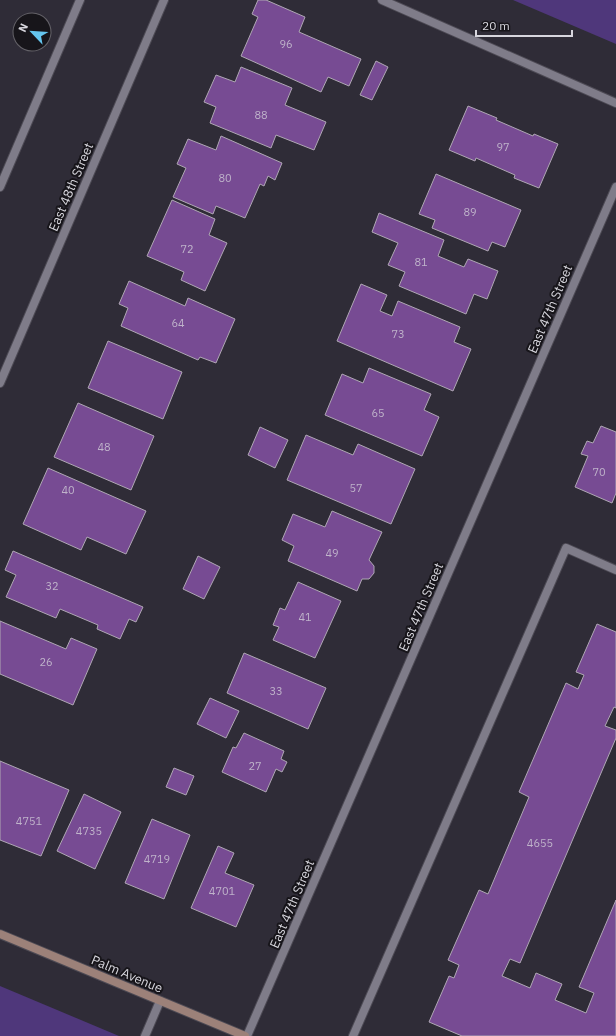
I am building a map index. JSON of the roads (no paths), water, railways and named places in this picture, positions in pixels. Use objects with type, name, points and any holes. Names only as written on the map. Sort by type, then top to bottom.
[{"type":"main road","name":"Palm Avenue","points":[[0,934],[246,1036]]},
{"type":"street","points":[[0,187],[80,0]]},
{"type":"street","points":[[382,0],[616,103]]},
{"type":"street","name":"East 48th Street","points":[[0,383],[162,1]]},
{"type":"street","name":"East 47th Street","points":[[246,1036],[616,187]]},
{"type":"street","points":[[353,1036],[566,548],[616,570]]},
{"type":"street","points":[[145,1036],[160,1000]]}]
